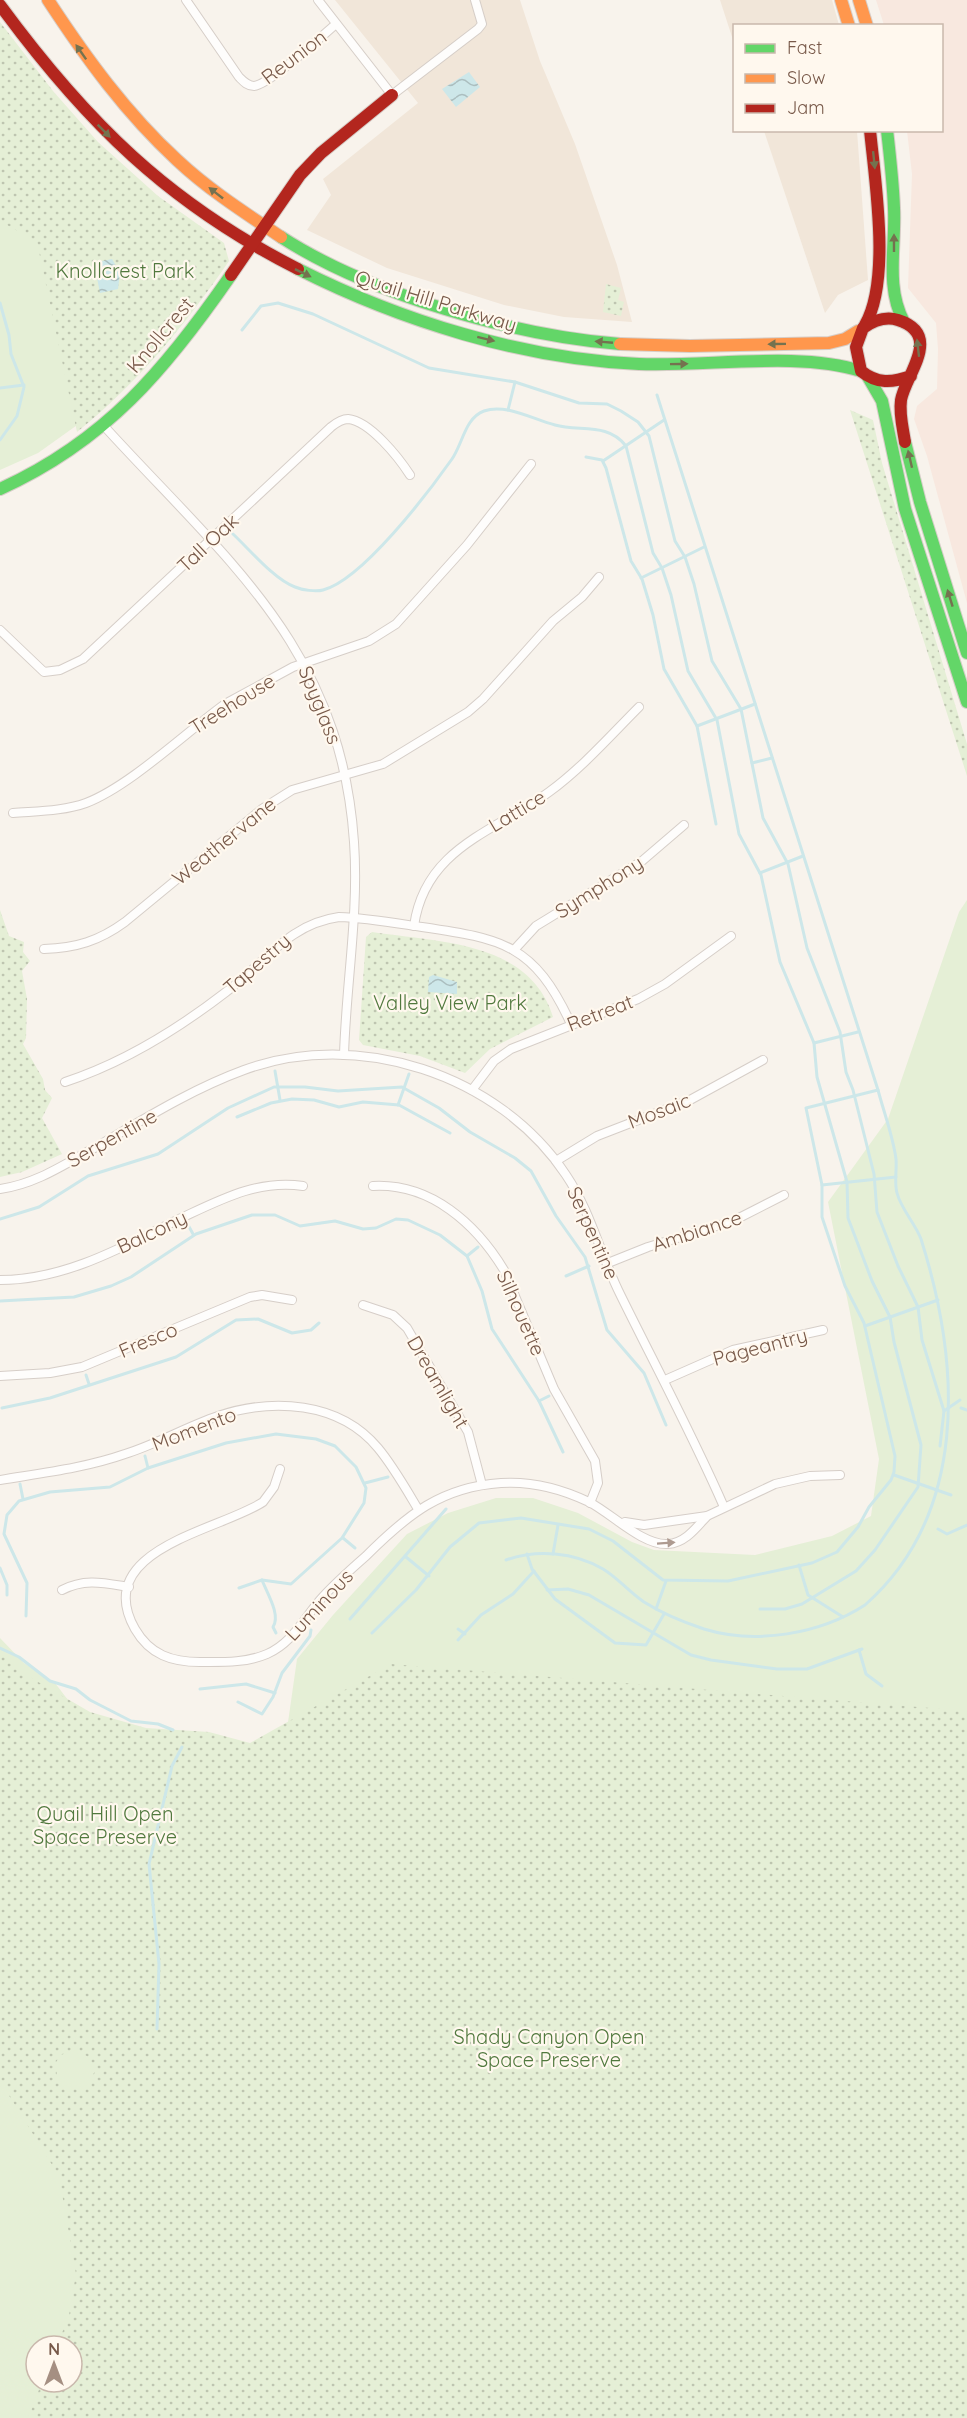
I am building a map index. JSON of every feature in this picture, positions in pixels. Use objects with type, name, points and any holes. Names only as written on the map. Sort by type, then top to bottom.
[{"type":"main road","name":"Quail Hill Parkway","points":[[48,0],[90,64],[140,124],[195,177],[263,227],[328,264],[401,295],[512,326],[570,338],[668,346],[836,342],[862,328]]},
{"type":"main road","points":[[841,0],[848,24]]},
{"type":"main road","points":[[859,0],[866,24]]},
{"type":"main road","name":"Quail Hill Parkway","points":[[0,5],[55,79],[109,137],[182,199],[252,245],[316,280],[373,305],[428,323],[534,350],[637,364],[830,362],[864,373]]},
{"type":"main road","name":"Knollcrest","points":[[0,489],[54,464],[105,426],[183,340],[307,167],[392,95]]},
{"type":"main road","points":[[870,132],[878,209],[878,284],[876,305],[862,328],[855,351],[864,373],[882,401],[905,509],[967,702]]},
{"type":"main road","points":[[886,132],[894,211],[894,294],[899,314],[915,333],[920,344],[920,357],[903,389],[900,407],[908,454],[967,654]]},
{"type":"main road","points":[[862,328],[879,320],[904,322]]},
{"type":"main road","points":[[864,373],[879,382],[889,383],[911,376]]},
{"type":"street","name":"Reunion","points":[[186,0],[247,85],[261,84],[336,24]]},
{"type":"street","points":[[318,0],[392,95],[478,29],[482,24],[475,0]]},
{"type":"street","name":"Tall Oak","points":[[0,630],[39,670],[49,673],[87,656],[331,427],[342,420],[351,420],[382,440],[410,475]]},
{"type":"street","name":"Spyglass","points":[[105,426],[212,539],[265,602],[304,663],[334,734],[345,776],[354,842],[353,918],[344,1054]]},
{"type":"street","name":"Treehouse","points":[[14,813],[74,806],[113,790],[225,704],[304,663],[369,641],[396,624],[467,545],[531,464]]},
{"type":"street","name":"Weathervane","points":[[44,949],[82,945],[125,922],[271,802],[312,783],[383,764],[468,712],[483,699],[553,621],[582,597],[599,577]]},
{"type":"street","name":"Lattice","points":[[414,926],[424,891],[448,859],[480,832],[555,787],[639,707]]},
{"type":"street","name":"Symphony","points":[[514,950],[536,926],[642,861],[684,825]]},
{"type":"street","name":"Tapestry","points":[[65,1082],[116,1061],[190,1018],[227,992],[274,947],[294,932],[331,918],[353,918],[481,935],[514,950],[549,983],[571,1024]]},
{"type":"street","name":"Retreat","points":[[472,1090],[487,1069],[502,1054],[525,1042],[622,1006],[651,992],[731,936]]},
{"type":"street","name":"Serpentine","points":[[0,1189],[44,1176],[185,1097],[236,1072],[286,1059],[344,1054],[404,1064],[441,1075],[472,1090],[520,1125],[556,1161],[589,1214],[619,1293],[665,1380],[724,1507]]},
{"type":"street","name":"Mosaic","points":[[556,1161],[597,1136],[690,1100],[763,1060]]},
{"type":"street","name":"Balcony","points":[[0,1280],[40,1276],[75,1267],[210,1204],[254,1188],[284,1183],[303,1186]]},
{"type":"street","name":"Silhouette","points":[[373,1186],[406,1187],[441,1204],[468,1224],[495,1256],[504,1270],[554,1389],[595,1461],[598,1483],[590,1503]]},
{"type":"street","name":"Ambiance","points":[[608,1263],[648,1246],[733,1221],[784,1195]]},
{"type":"street","name":"Fresco","points":[[0,1376],[50,1373],[82,1367],[250,1297],[262,1295],[292,1300]]},
{"type":"street","name":"Dreamlight","points":[[363,1305],[393,1315],[407,1328],[468,1432],[482,1485]]},
{"type":"street","name":"Pageantry","points":[[665,1380],[733,1350],[823,1330]]},
{"type":"street","name":"Momento","points":[[0,1480],[104,1461],[236,1411],[290,1406],[313,1408],[331,1414],[363,1434],[377,1447],[418,1509]]},
{"type":"street","points":[[62,1590],[76,1583],[89,1581],[129,1587],[139,1566],[153,1552],[263,1502],[274,1487],[280,1469]]},
{"type":"street","name":"Luminous","points":[[129,1587],[128,1609],[133,1626],[156,1652],[183,1662],[252,1659],[269,1653],[288,1640],[330,1590],[394,1527],[418,1509],[447,1495],[482,1485],[512,1483],[540,1486],[590,1503],[647,1540],[669,1544],[685,1538],[707,1516],[756,1491],[787,1480],[840,1475]]},
{"type":"street","name":"Luminous","points":[[621,1522],[644,1525],[707,1516]]},
{"type":"shaded area","points":[[335,0],[520,0],[540,61],[575,144],[617,265],[632,322],[564,317],[504,305],[387,268],[307,230],[331,195],[323,179],[418,103]]},
{"type":"shaded area","points":[[720,0],[832,0],[839,24],[733,24],[733,40]]},
{"type":"shaded area","points":[[876,0],[967,0],[967,603],[927,456],[914,419],[917,406],[937,389],[936,323],[908,288],[912,174],[907,132],[943,132],[943,24],[884,24]]},
{"type":"shaded area","points":[[764,132],[857,132],[868,280],[838,295],[825,313]]},
{"type":"green space","name":"Knollcrest Park","points":[[0,22],[53,91],[98,142],[158,196],[224,243],[229,261],[159,352],[120,394],[77,432],[37,242],[0,221]]},
{"type":"green space","points":[[0,219],[31,238],[43,235],[80,423],[38,453],[0,470]]},
{"type":"green space","points":[[606,284],[621,288],[618,300],[624,302],[621,316],[603,312]]},
{"type":"green space","points":[[850,410],[873,420],[882,463],[967,744],[967,776]]},
{"type":"green space","name":"Shady Canyon Open Space Preserve","points":[[967,900],[967,2418],[0,2418],[0,1638],[24,1663],[55,1683],[91,1730],[274,1821],[297,1659],[333,1615],[407,1534],[448,1513],[496,1498],[533,1498],[578,1513],[632,1542],[654,1550],[755,1555],[832,1536],[871,1516],[879,1459],[828,1202],[888,1119],[959,912]]},
{"type":"green space","points":[[0,910],[9,936],[24,942],[23,952],[30,961],[22,971],[27,999],[26,1038],[23,1044],[43,1079],[45,1090],[52,1098],[42,1118],[62,1154],[22,1172],[0,1177]]},
{"type":"green space","name":"Valley View Park","points":[[372,932],[451,943],[478,949],[502,959],[524,973],[541,992],[553,1017],[490,1049],[465,1073],[420,1056],[363,1045],[359,1040],[366,937]]},
{"type":"green space","name":"Shady Canyon Open Space Preserve","points":[[0,1654],[33,1679],[90,1712],[146,1728],[209,1732],[250,1743],[391,1664],[967,1711],[967,2418],[28,2418],[37,2394],[84,2394],[84,2334],[62,2334],[69,2315],[76,2274],[59,2176],[0,2081]],"holes":[[[71,2051],[87,2056],[96,2069],[85,2090],[66,2087],[57,2079],[56,2062],[61,2055]]]},
{"type":"water","points":[[469,72],[480,87],[456,107],[442,89]]},
{"type":"water","points":[[112,259],[120,273],[118,289],[100,293],[94,263]]},
{"type":"water","points":[[433,975],[457,982],[457,994],[428,992],[429,977]]},
{"type":"waterway","points":[[0,303],[9,335],[11,354],[24,387],[17,416],[0,440]]},
{"type":"waterway","points":[[242,330],[261,306],[278,303],[313,314],[429,368],[515,382],[579,403],[607,404],[638,422],[649,436],[675,541],[685,557],[694,584],[712,661],[741,709],[763,818],[788,864],[807,948],[840,1032],[846,1072],[853,1090],[874,1174],[877,1212],[898,1266],[918,1307],[922,1340],[944,1411],[940,1446]]},
{"type":"waterway","points":[[508,410],[515,382]]},
{"type":"waterway","points":[[0,388],[24,385]]},
{"type":"waterway","points":[[506,1560],[530,1554],[555,1554],[592,1563],[658,1610],[704,1629],[724,1634],[766,1636],[808,1630],[847,1615],[865,1605],[898,1569],[923,1528],[938,1484],[947,1437],[948,1388],[944,1338],[935,1288],[921,1239],[897,1193],[896,1159],[891,1133],[657,395]]},
{"type":"waterway","points":[[233,534],[271,571],[287,583],[305,590],[323,590],[339,583],[356,570],[393,534],[452,459],[468,425],[484,411],[501,409],[564,427],[602,431],[619,438],[626,446],[653,553],[662,568],[671,595],[688,671],[717,720],[739,834],[761,875],[780,962],[814,1043],[817,1077],[847,1182],[848,1218],[872,1281],[890,1317],[894,1342],[921,1445],[918,1487],[875,1550],[856,1571],[802,1604],[785,1609],[760,1609]]},
{"type":"waterway","points":[[603,461],[664,420]]},
{"type":"waterway","points":[[586,457],[602,460],[606,468],[631,561],[642,579],[653,615],[664,669],[697,726],[716,824]]},
{"type":"waterway","points":[[641,578],[704,547]]},
{"type":"waterway","points":[[697,726],[755,704]]},
{"type":"waterway","points":[[752,763],[772,758]]},
{"type":"waterway","points":[[760,873],[803,856]]},
{"type":"waterway","points":[[814,1043],[858,1032]]},
{"type":"waterway","points":[[275,1071],[280,1100]]},
{"type":"waterway","points":[[398,1105],[409,1074]]},
{"type":"waterway","points":[[0,1219],[39,1207],[88,1176],[158,1154],[228,1108],[274,1087],[305,1087],[338,1091],[402,1087],[439,1108],[470,1132],[515,1158],[531,1171],[556,1216],[585,1257],[607,1330],[644,1373],[666,1425]]},
{"type":"waterway","points":[[372,1633],[416,1590],[450,1547],[479,1523],[521,1518],[589,1529],[613,1541],[663,1580],[728,1581],[812,1563],[837,1552],[858,1527],[869,1507],[891,1480],[895,1456],[864,1323],[845,1286],[822,1217],[822,1185],[806,1108],[878,1090]]},
{"type":"waterway","points":[[237,1117],[271,1103],[292,1099],[314,1100],[339,1107],[363,1102],[399,1105],[450,1133]]},
{"type":"waterway","points":[[822,1185],[896,1177]]},
{"type":"waterway","points":[[0,1301],[74,1297],[111,1286],[131,1277],[196,1234],[252,1215],[275,1215],[300,1226],[335,1221],[363,1229],[376,1228],[396,1219],[408,1220],[440,1235],[467,1256],[482,1291],[492,1329],[539,1401],[563,1452]]},
{"type":"waterway","points":[[187,1223],[193,1234]]},
{"type":"waterway","points":[[467,1256],[478,1247]]},
{"type":"waterway","points":[[566,1276],[589,1266]]},
{"type":"waterway","points":[[865,1326],[938,1300]]},
{"type":"waterway","points":[[2,1408],[50,1398],[176,1357],[236,1320],[258,1319],[292,1333],[311,1330],[319,1323]]},
{"type":"waterway","points":[[86,1375],[89,1384]]},
{"type":"waterway","points":[[539,1401],[549,1396]]},
{"type":"waterway","points":[[944,1411],[960,1400]]},
{"type":"waterway","points":[[961,1408],[967,1410]]},
{"type":"waterway","points":[[26,1616],[27,1583],[4,1534],[7,1515],[19,1501],[50,1492],[110,1487],[148,1468],[226,1443],[276,1434],[316,1439],[335,1446],[356,1467],[366,1488],[364,1503],[342,1538],[291,1584],[262,1580],[239,1588]]},
{"type":"waterway","points":[[145,1456],[148,1468]]},
{"type":"waterway","points":[[894,1475],[951,1495]]},
{"type":"waterway","points":[[365,1483],[388,1477]]},
{"type":"waterway","points":[[20,1484],[23,1499]]},
{"type":"waterway","points":[[350,1619],[446,1509]]},
{"type":"waterway","points":[[553,1554],[558,1525]]},
{"type":"waterway","points":[[938,1529],[947,1534],[967,1525]]},
{"type":"waterway","points":[[343,1538],[355,1548]]},
{"type":"waterway","points":[[527,1554],[532,1569],[555,1599],[615,1643],[646,1645],[664,1614]]},
{"type":"waterway","points":[[406,1557],[429,1576]]},
{"type":"waterway","points":[[799,1565],[808,1595],[843,1617]]},
{"type":"waterway","points":[[0,1568],[7,1585],[7,1595]]},
{"type":"waterway","points":[[458,1640],[481,1615],[513,1594],[534,1571]]},
{"type":"waterway","points":[[262,1580],[274,1610],[273,1627],[276,1633]]},
{"type":"waterway","points":[[656,1609],[666,1581]]},
{"type":"waterway","points":[[547,1590],[568,1589],[589,1595],[691,1655],[711,1660],[777,1669],[807,1669],[862,1649]]},
{"type":"waterway","points":[[458,1629],[465,1634]]},
{"type":"waterway","points":[[238,1702],[262,1714],[273,1697],[282,1673],[310,1636],[311,1630]]},
{"type":"waterway","points":[[0,1648],[19,1657],[50,1681],[76,1689],[90,1700],[131,1721],[158,1724],[173,1730]]},
{"type":"waterway","points":[[859,1650],[866,1674],[882,1686]]},
{"type":"waterway","points":[[200,1689],[246,1684],[275,1693]]},
{"type":"waterway","points":[[157,2029],[159,1964],[149,1864],[172,1766],[182,1747]]},
{"type":"traffic: fast","points":[[887,132],[894,208],[893,281],[898,309],[904,322]]},
{"type":"traffic: fast","points":[[281,237],[356,277],[445,309],[536,332],[620,344]]},
{"type":"traffic: fast","points":[[298,269],[337,288],[421,321],[507,345],[551,354],[595,361],[639,364],[809,362],[861,371]]},
{"type":"traffic: fast","points":[[0,489],[38,470],[72,449],[103,425],[157,371],[231,275]]},
{"type":"traffic: fast","points":[[868,377],[882,401],[905,509],[967,702]]},
{"type":"traffic: fast","points":[[905,442],[920,502],[967,653]]},
{"type":"traffic: slow","points":[[48,0],[108,84],[158,142],[202,181],[281,237]]},
{"type":"traffic: slow","points":[[841,0],[848,24]]},
{"type":"traffic: slow","points":[[859,0],[866,24]]},
{"type":"traffic: slow","points":[[620,344],[690,346],[829,343],[845,339],[858,331]]},
{"type":"traffic: jam","points":[[0,5],[65,86],[132,156],[209,216],[251,244],[298,269]]},
{"type":"traffic: jam","points":[[231,275],[300,175],[321,153],[392,95]]},
{"type":"traffic: jam","points":[[865,325],[873,306],[879,257],[879,230],[870,132]]},
{"type":"traffic: jam","points":[[905,442],[901,400],[904,390],[909,379],[914,368],[918,356],[920,345],[918,335],[912,327],[893,319],[879,320],[863,328],[856,347],[861,371],[873,378],[885,381],[897,380],[904,378],[911,376]]},
{"type":"park label","name":"Quail Hill Open Space Preserve","points":[[105,1826]]}]
